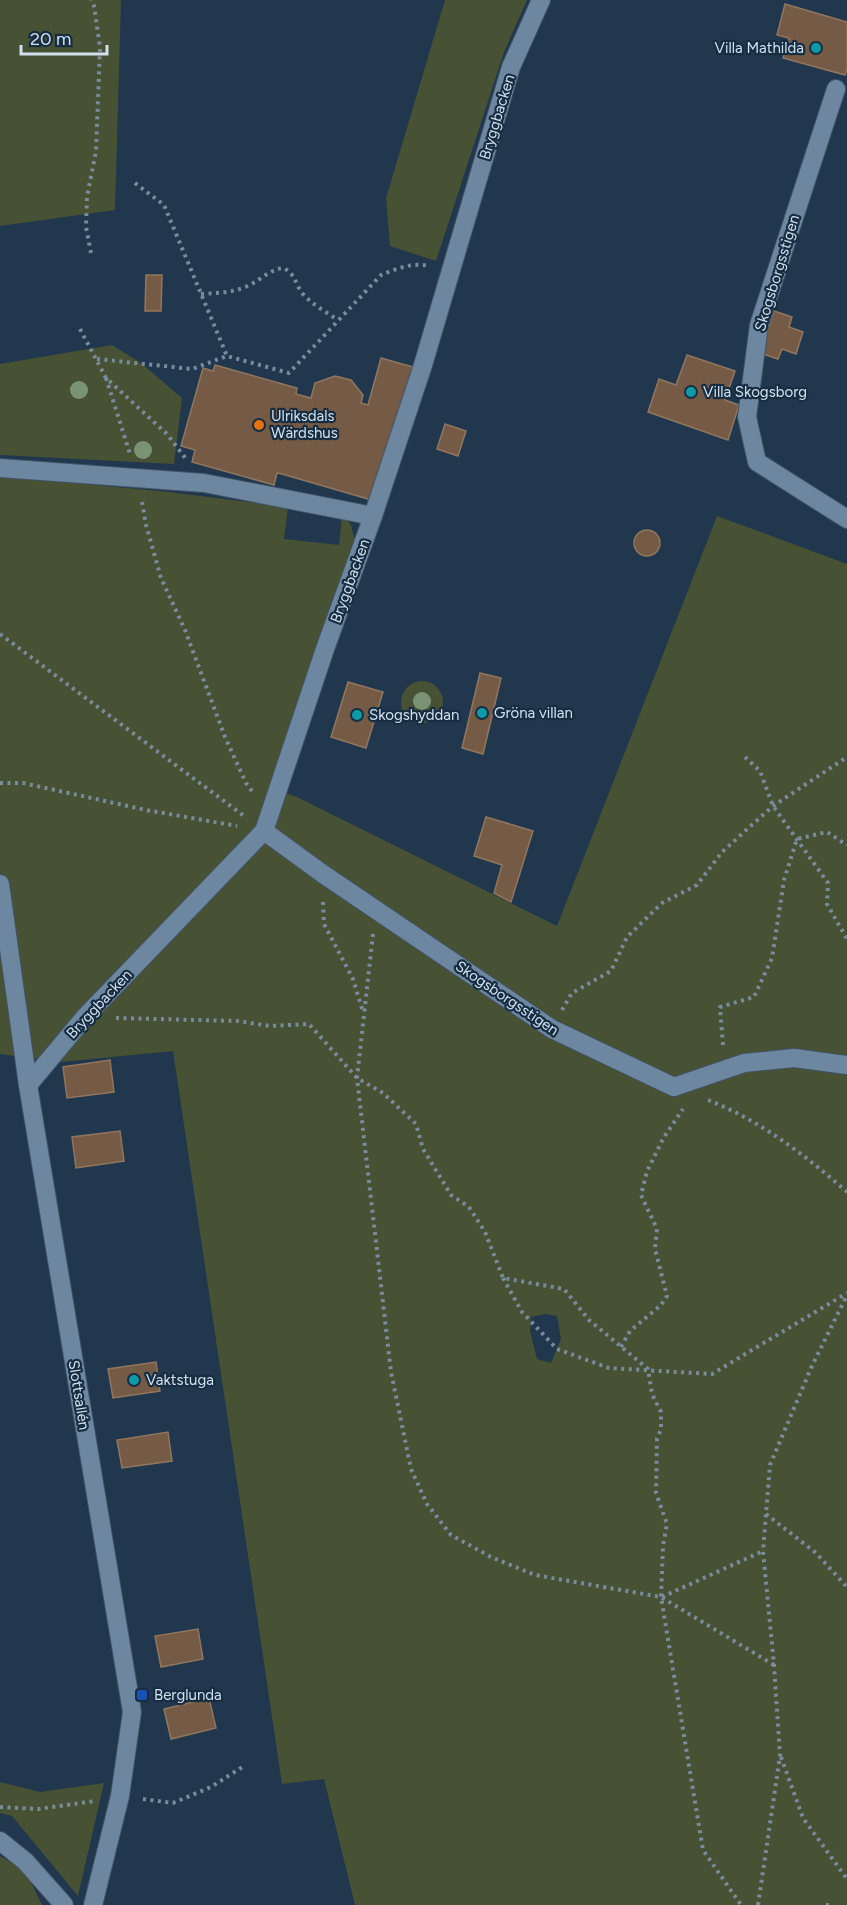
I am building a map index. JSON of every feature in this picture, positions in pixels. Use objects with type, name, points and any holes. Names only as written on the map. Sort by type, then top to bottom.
[{"type":"street","name":"Bryggbacken","points":[[28,1085],[85,1017],[267,824],[325,649],[373,516],[451,272],[512,67],[541,0]]},
{"type":"street","name":"Skogsborgsstigen","points":[[836,89],[759,325],[747,417],[757,462],[847,519]]},
{"type":"street","points":[[0,468],[204,483],[373,516]]},
{"type":"street","name":"Skogsborgsstigen","points":[[267,824],[323,874],[552,1029],[674,1087]]},
{"type":"street","name":"Slottsallén","points":[[0,884],[28,1085],[132,1712],[120,1796],[93,1905]]},
{"type":"street","points":[[674,1087],[744,1063],[794,1058],[847,1065]]},
{"type":"street","points":[[0,1841],[25,1861],[64,1905]]},
{"type":"path","points":[[90,254],[86,227],[87,198],[96,151],[100,47],[94,6],[91,0]]},
{"type":"path","points":[[135,183],[164,205],[227,356]]},
{"type":"path","points":[[97,359],[192,369],[227,356],[289,373],[381,275],[398,268],[420,264],[451,272]]},
{"type":"path","points":[[201,294],[228,292],[246,287],[275,269],[284,267],[292,273],[305,296],[338,320]]},
{"type":"path","points":[[80,329],[106,378],[138,478],[146,525],[161,578],[185,630],[210,700],[246,783],[267,824]]},
{"type":"path","points":[[106,378],[167,434],[204,483]]},
{"type":"path","points":[[0,634],[267,824]]},
{"type":"path","points":[[745,757],[760,771],[773,806],[828,883],[827,904],[847,939]]},
{"type":"path","points":[[552,1029],[572,993],[611,971],[627,937],[662,903],[697,885],[722,852],[773,806],[847,757]]},
{"type":"path","points":[[0,783],[23,783],[146,810],[267,824]]},
{"type":"path","points":[[797,839],[827,832],[847,845]]},
{"type":"path","points":[[725,1070],[720,1007],[754,997],[772,958],[784,880],[797,839]]},
{"type":"path","points":[[323,874],[324,924],[352,979],[364,1015]]},
{"type":"path","points":[[376,909],[357,1077],[391,1372],[411,1468],[427,1504],[451,1535],[491,1557],[535,1575],[661,1597],[774,1665]]},
{"type":"path","points":[[85,1017],[238,1021],[270,1026],[309,1024],[357,1077],[383,1093],[416,1124],[423,1149],[451,1195],[470,1207],[485,1232],[503,1278],[522,1312],[557,1349],[609,1368],[712,1374],[847,1294]]},
{"type":"path","points":[[674,1087],[730,1109],[763,1127],[812,1161],[847,1191]]},
{"type":"path","points":[[621,1347],[630,1331],[661,1305],[667,1296],[655,1249],[657,1229],[641,1195],[647,1171],[663,1137],[693,1094]]},
{"type":"path","points":[[503,1278],[564,1289],[589,1320],[648,1369],[652,1394],[661,1412],[661,1429],[657,1439],[656,1493],[667,1524],[663,1546],[661,1597],[703,1850],[741,1905]]},
{"type":"path","points":[[758,1905],[780,1756],[763,1551],[770,1465],[811,1368],[847,1294]]},
{"type":"path","points":[[766,1514],[816,1553],[847,1587]]},
{"type":"path","points":[[661,1597],[763,1551]]},
{"type":"path","points":[[780,1756],[803,1818],[847,1879]]},
{"type":"path","points":[[826,1905],[833,1905]]},
{"type":"green space","points":[[0,0],[121,0],[115,210],[0,226]]},
{"type":"green space","points":[[445,0],[527,0],[504,52],[436,261],[390,246],[386,198]]},
{"type":"green space","points":[[112,345],[141,363],[182,398],[174,464],[0,455],[0,364]]},
{"type":"green space","points":[[0,476],[169,492],[288,507],[284,539],[339,545],[342,515],[351,525],[355,541],[271,787],[299,798],[557,926],[717,516],[847,564],[847,1905],[355,1905],[324,1779],[282,1784],[173,1051],[61,1062],[0,1054]],"holes":[[[545,1314],[557,1316],[561,1339],[551,1363],[537,1359],[530,1331],[531,1317]]]},
{"type":"green space","points":[[422,681],[437,687],[443,702],[437,717],[422,723],[407,717],[401,702],[407,687]]},
{"type":"green space","points":[[0,1782],[40,1792],[104,1783],[78,1896],[12,1816],[0,1813]]},
{"type":"green space","points":[[0,1856],[25,1870],[42,1905],[0,1905]]},
{"type":"building","name":"Villa Mathilda","points":[[785,4],[847,22],[845,75],[783,58],[789,38],[777,35]]},
{"type":"building","points":[[146,275],[162,275],[161,311],[145,311]]},
{"type":"building","points":[[774,311],[792,317],[789,327],[803,332],[796,354],[782,349],[778,359],[760,353]]},
{"type":"building","name":"Villa Skogsborg","points":[[687,355],[735,371],[725,400],[739,405],[728,440],[648,412],[659,379],[676,385]]},
{"type":"building","points":[[381,358],[413,367],[375,501],[282,474],[277,473],[274,485],[192,462],[195,450],[181,446],[203,368],[213,371],[215,365],[297,388],[296,394],[311,398],[315,383],[335,376],[351,380],[363,395],[361,403],[368,405]]},
{"type":"building","points":[[445,424],[466,431],[458,456],[437,449]]},
{"type":"building","points":[[647,530],[656,534],[660,543],[656,552],[647,556],[638,552],[634,543],[638,534]]},
{"type":"building","name":"Gröna villan","points":[[480,673],[501,678],[483,754],[462,748]]},
{"type":"building","name":"Skogshyddan","points":[[348,682],[383,692],[366,748],[331,737]]},
{"type":"building","points":[[486,817],[533,831],[511,902],[494,893],[502,865],[474,856]]},
{"type":"building","points":[[110,1060],[114,1092],[67,1098],[63,1067]]},
{"type":"building","points":[[120,1131],[124,1161],[76,1168],[72,1137]]},
{"type":"building","name":"Vaktstuga","points":[[156,1362],[160,1391],[113,1398],[108,1369]]},
{"type":"building","points":[[168,1432],[172,1461],[122,1468],[117,1440]]},
{"type":"building","points":[[198,1629],[203,1659],[161,1667],[155,1636]]},
{"type":"building","points":[[209,1698],[216,1728],[171,1739],[164,1709]]},
{"type":"place","name":"Villa Mathilda","points":[[816,48]]},
{"type":"place","name":"Villa Skogsborg","points":[[691,392]]},
{"type":"place","name":"Ulriksdals Wärdshus","points":[[259,425]]},
{"type":"place","name":"Gröna villan","points":[[482,713]]},
{"type":"place","name":"Skogshyddan","points":[[357,715]]},
{"type":"place","name":"Vaktstuga","points":[[134,1380]]},
{"type":"place","name":"Berglunda","points":[[142,1695]]}]
